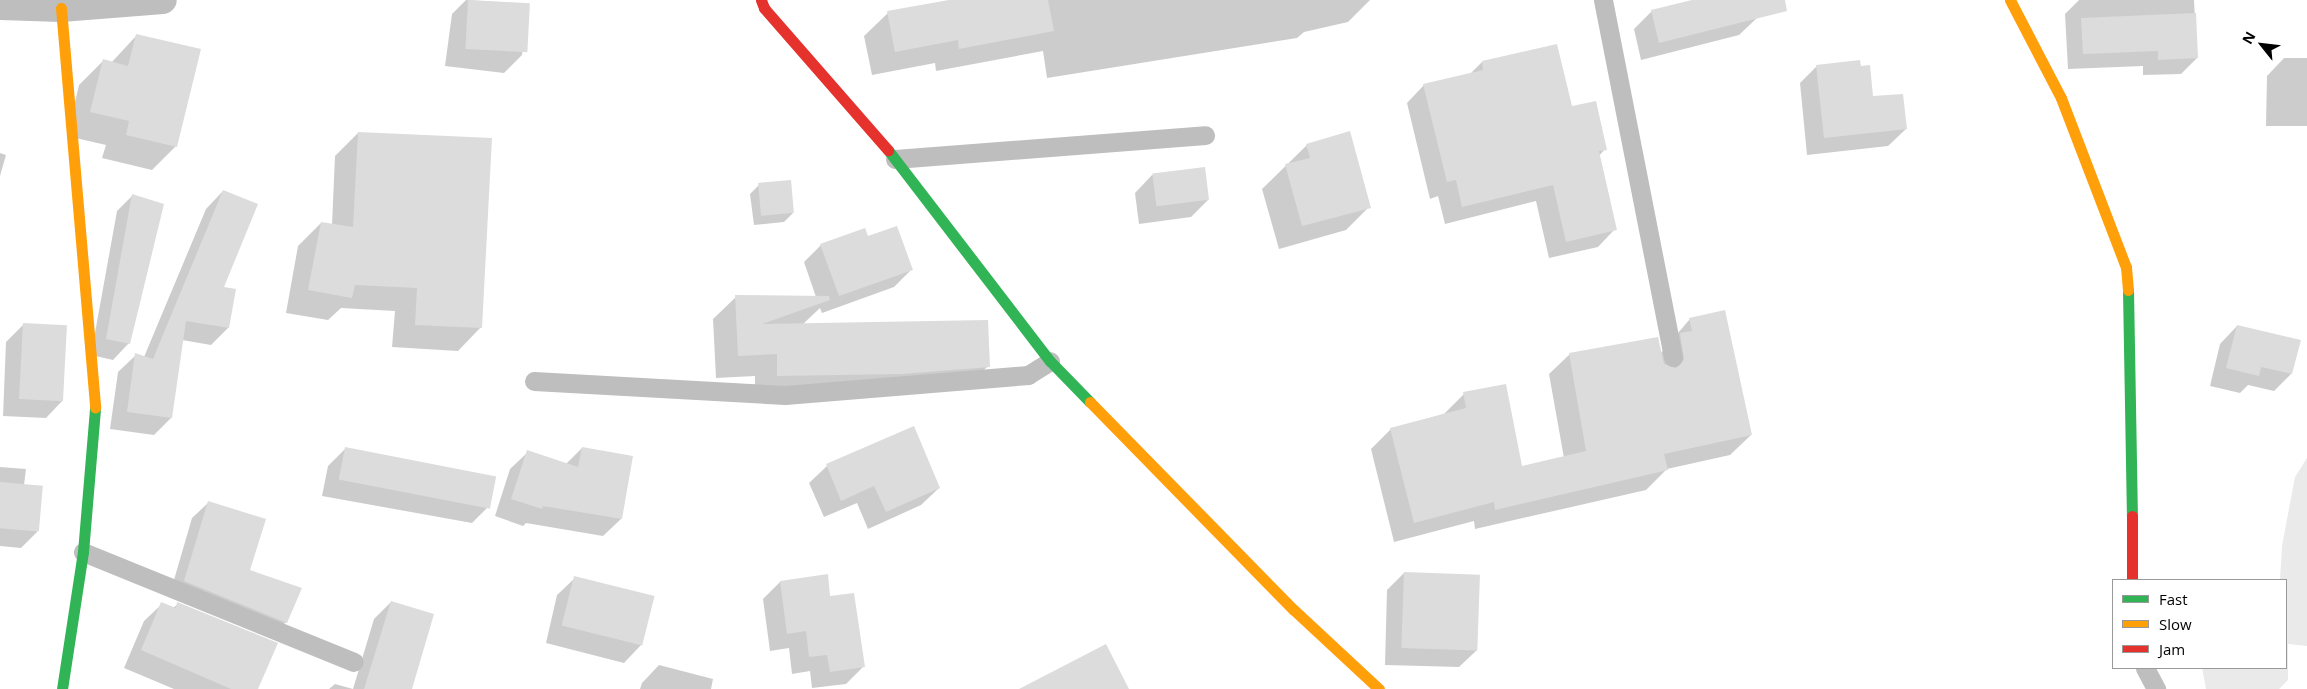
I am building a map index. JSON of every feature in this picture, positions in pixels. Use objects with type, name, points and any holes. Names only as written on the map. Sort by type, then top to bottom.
[{"type":"street","points":[[0,6],[61,8],[163,0]]},
{"type":"street","points":[[761,0],[764,8],[895,159],[1050,361],[1294,610],[1379,689]]},
{"type":"street","points":[[2010,0],[2061,98],[2126,267],[2130,321],[2132,579]]},
{"type":"street","points":[[61,8],[95,408],[83,552],[62,689]]},
{"type":"lane","points":[[1603,0],[1673,357]]},
{"type":"lane","points":[[895,159],[1205,135]]},
{"type":"lane","points":[[534,381],[786,395],[1028,375],[1050,361]]},
{"type":"lane","points":[[83,552],[354,662]]},
{"type":"lane","points":[[2146,669],[2156,689]]},
{"type":"shaded area","points":[[2307,458],[2307,646],[2288,644],[2288,680],[2279,689],[2206,689],[2202,669],[2287,669],[2287,579],[2280,579],[2282,546],[2295,477]]},
{"type":"building","points":[[468,0],[530,3],[527,52],[465,49]]},
{"type":"building","points":[[949,0],[1048,0],[1054,31],[959,49],[958,40],[895,52],[887,11]]},
{"type":"building","points":[[1692,0],[1785,0],[1787,11],[1659,43],[1651,10]]},
{"type":"building","points":[[2196,13],[2198,58],[2158,60],[2158,51],[2083,54],[2081,18]]},
{"type":"building","points":[[136,34],[201,49],[177,147],[126,135],[129,121],[90,112],[103,59],[128,66]]},
{"type":"building","points":[[1557,44],[1572,106],[1596,101],[1607,150],[1599,151],[1617,230],[1566,242],[1553,185],[1462,207],[1456,180],[1447,182],[1423,84],[1483,70],[1482,61]]},
{"type":"building","points":[[1860,60],[1861,66],[1870,65],[1873,96],[1903,94],[1907,129],[1824,138],[1816,65]]},
{"type":"building","points":[[1350,131],[1371,208],[1302,226],[1285,164],[1310,158],[1306,144]]},
{"type":"building","points":[[358,132],[492,138],[482,328],[415,325],[417,288],[355,285],[352,298],[308,290],[321,222],[353,227]]},
{"type":"building","points":[[1205,167],[1209,200],[1156,206],[1152,173]]},
{"type":"building","points":[[791,180],[794,213],[761,216],[758,183]]},
{"type":"building","points":[[223,190],[258,204],[224,287],[236,289],[229,328],[186,321],[172,418],[127,412],[135,353],[153,359]]},
{"type":"building","points":[[132,194],[164,204],[130,344],[106,339]]},
{"type":"building","points":[[897,226],[913,270],[839,296],[820,244],[865,228],[868,236]]},
{"type":"building","points":[[735,295],[829,296],[830,300],[762,324],[988,320],[990,367],[902,374],[777,376],[777,354],[738,356]]},
{"type":"building","points":[[1725,310],[1752,435],[1664,454],[1668,470],[1495,510],[1494,502],[1414,523],[1390,428],[1466,408],[1463,392],[1506,384],[1522,466],[1586,451],[1569,353],[1658,337],[1664,364],[1676,368],[1684,360],[1680,333],[1692,331],[1689,318]]},
{"type":"building","points":[[23,323],[67,325],[63,401],[19,399]]},
{"type":"building","points":[[2237,325],[2301,340],[2292,374],[2261,367],[2259,376],[2226,368]]},
{"type":"building","points":[[914,426],[940,488],[886,512],[874,486],[841,501],[826,464]]},
{"type":"building","points":[[345,447],[496,476],[490,509],[339,479]]},
{"type":"building","points":[[582,447],[633,456],[622,519],[543,506],[542,509],[511,499],[527,450],[578,467]]},
{"type":"building","points":[[0,482],[43,486],[39,532],[0,528]]},
{"type":"building","points":[[208,501],[266,519],[250,570],[302,588],[287,623],[184,581]]},
{"type":"building","points":[[1404,572],[1480,575],[1477,651],[1401,648]]},
{"type":"building","points":[[828,574],[830,596],[854,593],[865,667],[830,672],[827,655],[809,657],[806,631],[787,634],[780,581]]},
{"type":"building","points":[[574,576],[655,596],[642,646],[562,625]]},
{"type":"building","points":[[391,601],[434,614],[412,689],[364,689]]},
{"type":"building","points":[[161,602],[176,608],[177,602],[278,643],[258,689],[231,689],[141,650]]},
{"type":"building","points":[[1106,644],[1129,689],[1019,689]]},
{"type":"traffic: fast","points":[[888,150],[1050,361],[1090,402]]},
{"type":"traffic: fast","points":[[2128,290],[2132,516]]},
{"type":"traffic: fast","points":[[62,689],[83,552],[95,408]]},
{"type":"traffic: slow","points":[[2010,0],[2061,98],[2126,267],[2128,290]]},
{"type":"traffic: slow","points":[[61,8],[95,408]]},
{"type":"traffic: slow","points":[[1090,402],[1294,610],[1379,689]]},
{"type":"traffic: jam","points":[[761,0],[764,8],[888,150]]},
{"type":"traffic: jam","points":[[2132,516],[2132,579]]}]
